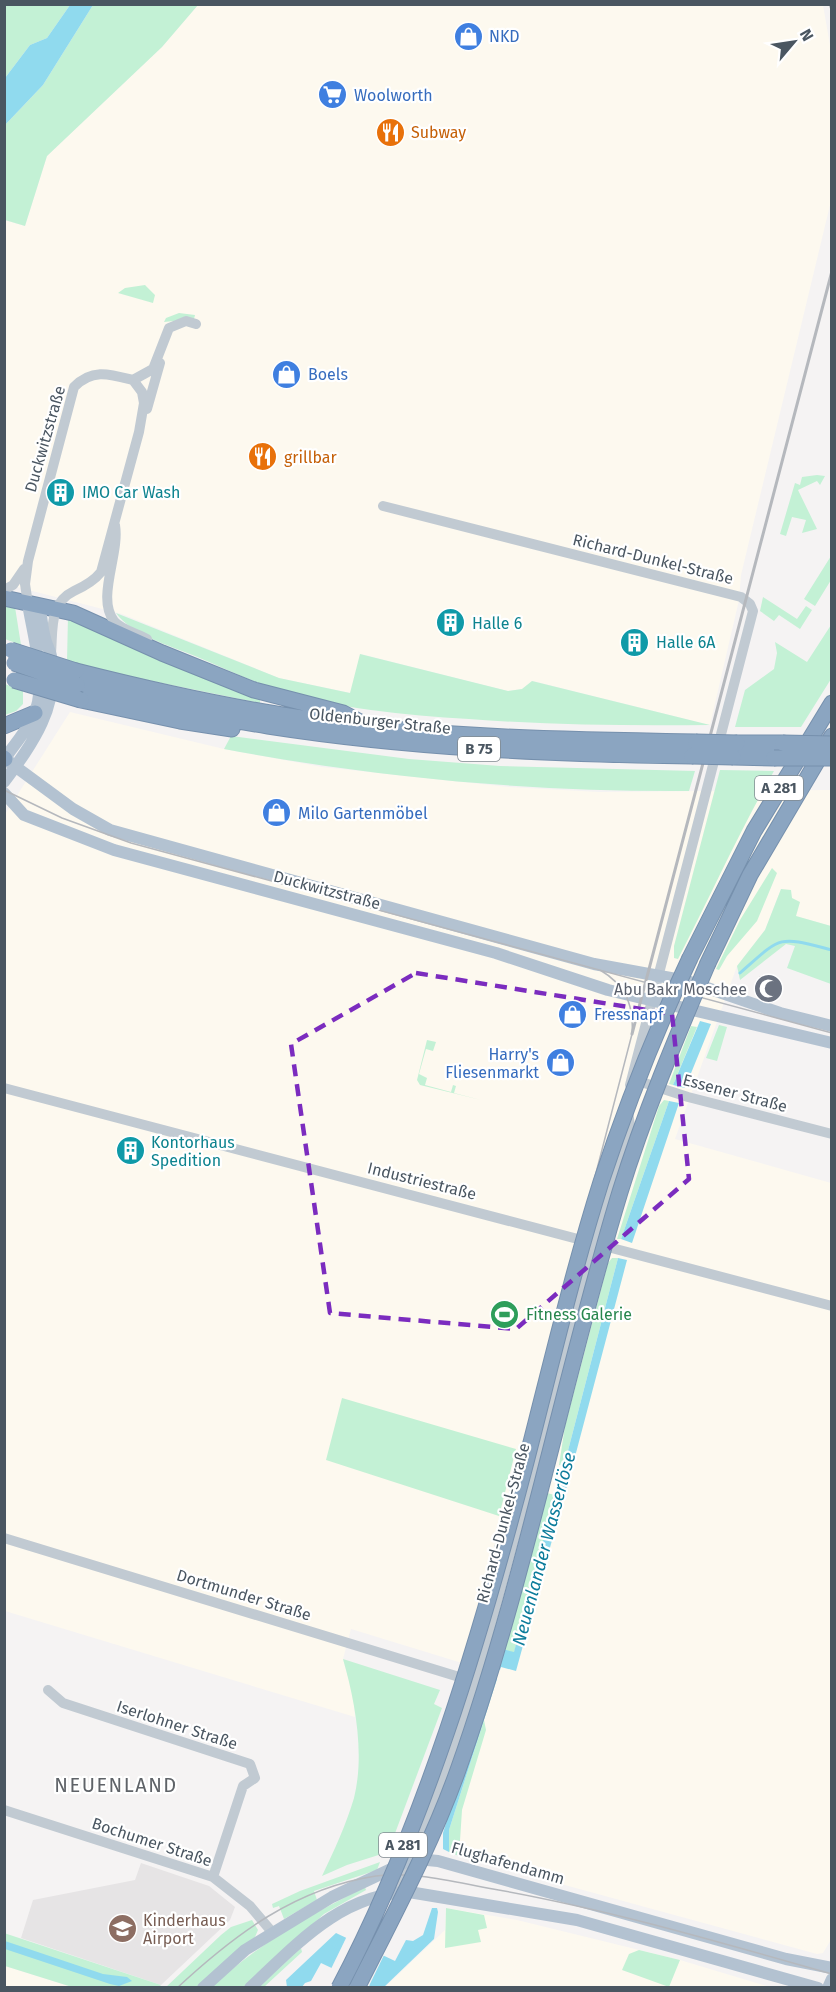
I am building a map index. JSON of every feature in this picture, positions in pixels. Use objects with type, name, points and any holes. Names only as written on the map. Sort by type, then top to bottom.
[{"type":"highway","points":[[4,598],[73,613],[109,627],[162,654],[254,690],[344,713],[368,726]]},
{"type":"highway","name":"Oldenburger Straße","points":[[9,655],[78,685],[180,721],[234,729],[268,726],[393,742],[490,750],[735,750],[783,743],[831,744]]},
{"type":"highway","points":[[9,678],[78,685]]},
{"type":"highway","name":"Oldenburger Straße","points":[[78,685],[368,726],[694,749]]},
{"type":"highway","name":"A 281","points":[[339,1988],[393,1869],[458,1698],[511,1517],[602,1180],[656,1036],[690,958],[754,831],[831,703]]},
{"type":"highway","points":[[4,726],[35,712]]},
{"type":"highway","name":"A 281","points":[[357,1988],[416,1873],[462,1758],[501,1636],[621,1189],[656,1089],[708,963],[750,875],[831,736]]},
{"type":"highway","name":"Oldenburger Straße","points":[[735,750],[774,758],[831,759]]},
{"type":"main road","name":"Duckwitzstraße","points":[[8,761],[44,722],[49,709],[52,694],[51,655],[44,636],[41,606]]},
{"type":"main road","name":"Duckwitzstraße","points":[[8,761],[35,712],[38,702],[41,606]]},
{"type":"main road","name":"Duckwitzstraße","points":[[8,761],[73,809],[110,830],[594,964],[704,986],[780,1013],[831,1026]]},
{"type":"main road","points":[[4,782],[8,761]]},
{"type":"main road","name":"Duckwitzstraße","points":[[4,793],[24,814],[114,850],[486,950],[608,990],[831,1043]]},
{"type":"main road","name":"Flughafendamm","points":[[206,1986],[245,1950],[272,1932],[332,1897],[417,1859],[438,1861],[775,1956],[831,1968]]},
{"type":"main road","points":[[250,1988],[337,1913],[367,1898],[393,1893],[431,1895],[577,1920],[818,1988]]},
{"type":"main road","points":[[828,1988],[831,1979]]},
{"type":"street","points":[[139,432],[144,403],[142,392],[133,380],[153,369],[170,328],[186,321],[196,324]]},
{"type":"street","points":[[41,606],[85,586],[101,572],[161,360],[161,351]]},
{"type":"street","name":"Duckwitzstraße","points":[[41,606],[25,584],[28,561],[74,387],[93,374],[104,373],[133,380]]},
{"type":"street","name":"Richard-Dunkel-Straße","points":[[383,506],[741,597],[750,604],[753,611],[666,941],[659,977]]},
{"type":"street","points":[[115,524],[117,536],[114,562],[105,602],[115,622],[150,640],[162,654]]},
{"type":"street","name":"Duckwitzstraße","points":[[4,590],[20,578],[28,561]]},
{"type":"street","points":[[652,999],[659,977]]},
{"type":"street","name":"Richard-Dunkel-Straße","points":[[393,1893],[442,1780],[475,1682],[595,1241],[630,1126],[626,1102],[652,999]]},
{"type":"street","name":"Essener Straße","points":[[632,1078],[681,1095],[831,1134]]},
{"type":"street","name":"Industriestraße","points":[[4,1088],[595,1241],[831,1306]]},
{"type":"street","name":"Dortmunder Straße","points":[[4,1538],[475,1682]]},
{"type":"street","name":"Iserlohner Straße","points":[[48,1689],[63,1703],[250,1764],[255,1778],[243,1786],[213,1877]]},
{"type":"street","name":"Bochumer Straße","points":[[4,1810],[213,1877],[245,1901],[272,1932]]},
{"type":"highlighted area","points":[[416,973],[672,1014],[689,1179],[516,1329],[330,1313],[291,1044]]},
{"type":"shaded area","points":[[198,5],[823,5],[831,51],[831,201],[741,575],[739,600],[710,725],[533,681],[522,689],[508,691],[361,654],[351,693],[279,678],[122,614],[5,584],[4,220],[25,226],[47,156],[162,47]]},
{"type":"shaded area","points":[[70,712],[224,749],[322,767],[509,787],[599,792],[831,790],[831,926],[795,916],[792,899],[781,889],[765,930],[737,966],[675,1139],[831,1183],[832,1938],[823,1953],[817,1954],[459,1856],[462,1663],[351,1629],[343,1659],[353,1694],[355,1717],[5,1611],[4,816]]},
{"type":"shaded area","name":"Kinderhaus Airport","points":[[141,1863],[209,1886],[235,1907],[230,1920],[161,1985],[21,1938],[33,1900],[135,1880]]},
{"type":"shaded area","points":[[446,1908],[517,1920],[680,1960],[770,1987],[384,1988],[445,1930]]},
{"type":"shaded area","points":[[5,1966],[72,1987],[5,1987]]},
{"type":"green space","points":[[5,5],[70,5],[47,38],[30,45],[5,78]]},
{"type":"green space","points":[[93,5],[198,5],[162,47],[47,156],[25,226],[5,220],[5,125],[43,85]]},
{"type":"green space","points":[[145,285],[155,295],[153,303],[118,293],[125,288]]},
{"type":"green space","points":[[179,313],[195,315],[194,319],[164,322],[166,318]]},
{"type":"green space","points":[[825,476],[820,485],[817,481],[798,490],[817,529],[802,533],[806,520],[792,517],[786,536],[780,534],[795,483],[800,485],[802,477]]},
{"type":"green space","points":[[831,556],[831,580],[815,606],[804,599]]},
{"type":"green space","points":[[763,597],[797,619],[806,606],[812,610],[800,629],[779,615],[774,621],[760,611]]},
{"type":"green space","points":[[4,604],[15,607],[21,645],[5,639]]},
{"type":"green space","points":[[116,613],[279,678],[350,693],[360,654],[508,691],[522,689],[532,681],[710,725],[529,723],[420,715],[322,702],[255,682],[163,644],[132,628]]},
{"type":"green space","points":[[68,616],[216,683],[260,698],[260,703],[67,661]]},
{"type":"green space","points":[[831,625],[831,679],[801,727],[735,727],[745,690],[774,669],[777,653],[775,642],[807,662]]},
{"type":"green space","points":[[5,684],[23,691],[23,704],[16,711],[5,715]]},
{"type":"green space","points":[[231,736],[409,759],[500,766],[695,771],[689,791],[514,786],[340,768],[224,749]]},
{"type":"green space","points":[[720,770],[774,771],[678,959],[674,958],[674,946]]},
{"type":"green space","points":[[772,868],[777,873],[757,921],[727,956],[719,970],[716,969],[740,920]]},
{"type":"green space","points":[[781,889],[791,890],[792,898],[800,902],[796,916],[831,926],[831,984],[787,968],[795,946],[786,944],[740,980],[737,966],[765,930]]},
{"type":"green space","points":[[719,1025],[727,1027],[717,1061],[706,1058]]},
{"type":"green space","points":[[691,1026],[697,1027],[673,1085],[669,1084]]},
{"type":"green space","points":[[427,1040],[436,1042],[433,1051],[426,1049],[419,1074],[427,1078],[425,1085],[451,1092],[453,1085],[456,1086],[454,1093],[481,1100],[420,1085],[417,1080]]},
{"type":"green space","points":[[664,1100],[669,1101],[621,1239],[617,1239],[659,1106]]},
{"type":"green space","points":[[612,1258],[618,1258],[564,1466],[559,1465],[565,1426],[608,1263]]},
{"type":"green space","points":[[342,1398],[516,1449],[499,1516],[326,1460]]},
{"type":"green space","points":[[547,1493],[555,1495],[514,1653],[505,1650]]},
{"type":"green space","points":[[343,1659],[440,1690],[434,1704],[442,1708],[388,1852],[322,1876],[354,1798],[359,1764],[357,1728]]},
{"type":"green space","points":[[484,1720],[486,1730],[462,1810],[459,1856],[449,1852],[449,1830]]},
{"type":"green space","points":[[380,1862],[377,1870],[314,1891],[317,1900],[284,1919],[279,1906],[273,1908],[272,1904],[300,1891]]},
{"type":"green space","points":[[365,1887],[366,1890],[324,1914],[243,1987],[211,1988],[246,1958],[284,1932]]},
{"type":"green space","points":[[446,1908],[484,1915],[487,1928],[478,1930],[481,1942],[445,1948]]},
{"type":"green space","points":[[252,1920],[258,1930],[255,1937],[196,1987],[165,1988],[231,1927]]},
{"type":"green space","points":[[4,1933],[161,1985],[158,1988],[72,1987],[5,1966]]},
{"type":"green space","points":[[301,1948],[302,1952],[264,1987],[258,1988]]},
{"type":"green space","points":[[639,1950],[680,1960],[669,1987],[622,1970],[629,1954]]},
{"type":"water","points":[[70,5],[93,5],[43,85],[5,125],[5,78],[30,45],[47,38]]},
{"type":"water","points":[[700,1021],[711,1024],[685,1088],[673,1085]]},
{"type":"water","points":[[669,1101],[679,1103],[632,1243],[621,1239]]},
{"type":"water","points":[[618,1258],[627,1260],[572,1468],[564,1466]]},
{"type":"water","points":[[561,1474],[570,1475],[516,1671],[501,1667],[500,1670],[493,1668],[499,1648],[514,1652],[555,1495],[559,1495]]},
{"type":"water","points":[[491,1676],[497,1679],[449,1830],[449,1852],[443,1849],[443,1833]]},
{"type":"water","points":[[432,1908],[437,1908],[438,1912],[434,1939],[384,1987],[372,1987],[321,1963],[311,1981],[302,1987],[287,1987],[286,1980],[336,1933],[395,1961],[406,1940],[413,1941],[423,1935]]},
{"type":"water","points":[[5,1941],[103,1974],[127,1977],[132,1981],[119,1986],[110,1984],[5,1949]]},
{"type":"pier","points":[[347,1936],[385,1953],[368,1988],[330,1971]]},
{"type":"waterway","name":"Neuenlander Wasserlöse","points":[[740,973],[765,951],[782,942],[800,942],[832,950]]},
{"type":"waterway","name":"Neuenlander Wasserlöse","points":[[565,1478],[569,1464]]},
{"type":"tram line","points":[[4,790],[62,818],[131,843],[832,1033]]},
{"type":"tram line","points":[[369,1956],[393,1875],[457,1709],[632,1034],[630,1005],[622,989],[600,970]]},
{"type":"tram line","points":[[177,1988],[221,1949],[268,1916],[293,1902],[347,1882],[391,1875],[434,1878],[578,1906],[832,1974]]},
{"type":"railway","points":[[830,4],[832,10]]},
{"type":"railway","points":[[632,1034],[832,271]]},
{"type":"place","name":"NKD","points":[[468,36]]},
{"type":"place","name":"Woolworth","points":[[333,95]]},
{"type":"place","name":"Subway","points":[[390,132]]},
{"type":"place","name":"Boels","points":[[287,374]]},
{"type":"place","name":"grillbar","points":[[263,457]]},
{"type":"place","name":"IMO Car Wash","points":[[61,492]]},
{"type":"place","name":"Halle 6","points":[[451,623]]},
{"type":"place","name":"Halle 6A","points":[[635,642]]},
{"type":"place","name":"Milo Gartenmöbel","points":[[277,813]]},
{"type":"place","name":"Abu Bakr Moschee","points":[[768,989]]},
{"type":"place","name":"Fressnapf","points":[[573,1014]]},
{"type":"place","name":"Harry's Fliesenmarkt","points":[[560,1063]]},
{"type":"place","name":"Kontorhaus Spedition","points":[[130,1151]]},
{"type":"place","name":"Fitness Galerie","points":[[505,1314]]},
{"type":"place","name":"Kinderhaus Airport","points":[[122,1929]]},
{"type":"district","name":"NEUENLAND","points":[[116,1785]]}]
